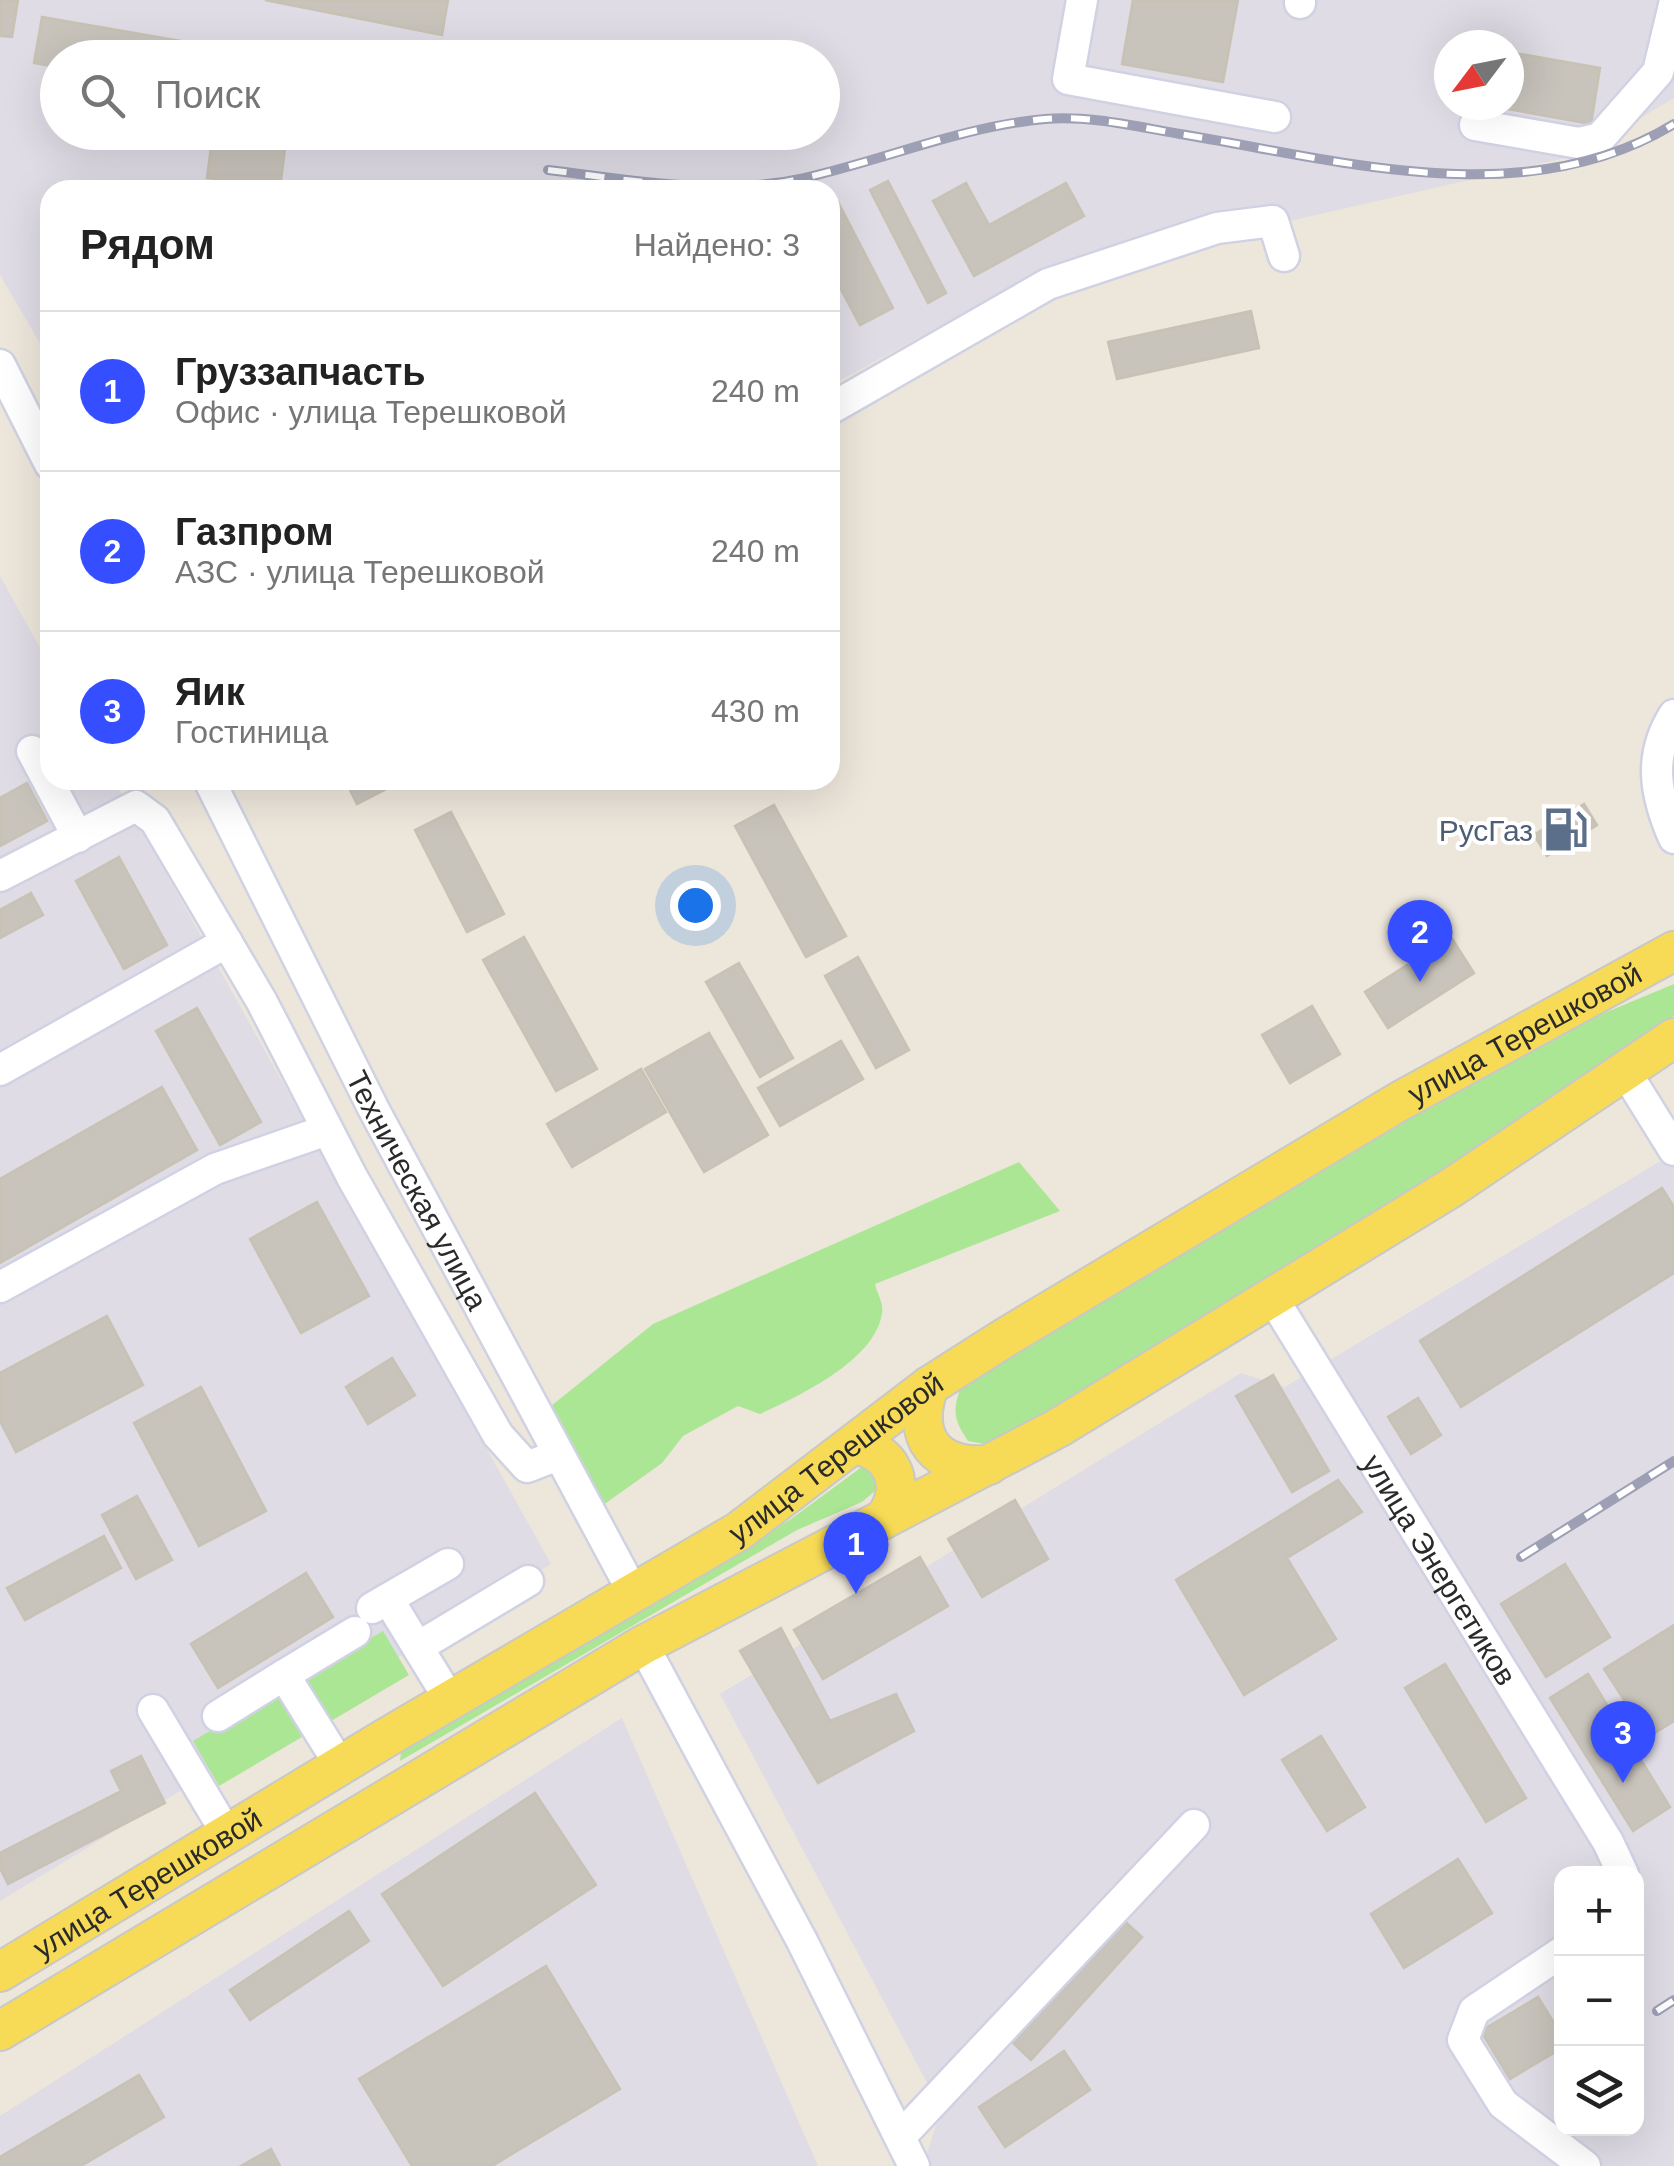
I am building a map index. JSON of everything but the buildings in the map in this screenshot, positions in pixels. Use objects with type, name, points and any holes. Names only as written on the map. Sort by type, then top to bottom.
[{"type":"main road","name":"улица Терешковой","points":[[0,1972],[384,1739],[738,1531],[929,1386],[1400,1102],[1674,951]]},
{"type":"main road","name":"улица Терешковой","points":[[0,2031],[643,1646],[1058,1428],[1451,1188],[1674,1038]]},
{"type":"main road","points":[[929,1386],[921,1425],[928,1440],[952,1462],[989,1465]]},
{"type":"main road","points":[[854,1444],[871,1447],[894,1472],[898,1488],[887,1515]]},
{"type":"main road","points":[[384,1739],[385,1766],[410,1783]]},
{"type":"street","points":[[1082,0],[1068,79],[1275,117]]},
{"type":"street","points":[[1475,124],[1579,143],[1600,138],[1658,72],[1674,5]]},
{"type":"street","points":[[840,403],[1048,284],[1217,228],[1274,221],[1284,256]]},
{"type":"street","points":[[0,365],[40,444]]},
{"type":"street","points":[[1674,715],[1657,748],[1655,769],[1662,810],[1674,838]]},
{"type":"street","points":[[32,750],[40,765]]},
{"type":"street","points":[[53,790],[78,836]]},
{"type":"street","name":"Техническая улица","points":[[214,790],[373,1108],[634,1594]]},
{"type":"street","points":[[0,876],[136,806],[155,820],[227,942],[326,1130],[498,1434],[527,1467],[558,1455]]},
{"type":"street","points":[[0,1070],[227,942]]},
{"type":"street","points":[[1626,1071],[1674,1150]]},
{"type":"street","points":[[0,1287],[215,1170],[326,1130]]},
{"type":"street","name":"улица Энергетиков","points":[[1272,1297],[1619,1866]]},
{"type":"street","points":[[498,1434],[536,1414]]},
{"type":"street","points":[[218,1716],[448,1564]]},
{"type":"street","points":[[418,1647],[528,1581]]},
{"type":"street","points":[[372,1613],[418,1647],[450,1700]]},
{"type":"street","points":[[643,1646],[914,2166]]},
{"type":"street","points":[[284,1675],[340,1766]]},
{"type":"street","points":[[152,1710],[227,1834]]},
{"type":"street","points":[[901,2136],[1194,1825]]},
{"type":"street","points":[[1556,1956],[1474,2011],[1463,2040],[1503,2104],[1585,2166]]},
{"type":"shaded area","points":[[0,0],[1674,0],[1674,98],[1578,155],[1018,283],[840,381],[840,180],[40,180],[40,343],[0,275]]},
{"type":"shaded area","points":[[0,576],[40,648],[40,790],[120,790],[551,1564],[0,1901]]},
{"type":"shaded area","points":[[1674,1153],[1674,2166],[923,2166],[941,2109],[720,1694],[1241,1373],[1285,1387]]},
{"type":"shaded area","points":[[622,1718],[818,2166],[0,2166],[0,2116]]},
{"type":"green space","points":[[1674,984],[1674,1016],[1444,1174],[1003,1439],[984,1444],[968,1441],[956,1415],[961,1387],[1549,1036]]},
{"type":"green space","points":[[1019,1162],[1060,1211],[875,1284],[882,1313],[877,1330],[851,1361],[814,1387],[760,1414],[738,1406],[683,1436],[662,1463],[599,1508],[546,1410],[653,1324]]},
{"type":"green space","points":[[863,1466],[875,1478],[875,1491],[862,1502],[797,1530],[400,1761],[401,1752],[791,1519]]},
{"type":"green space","points":[[383,1631],[409,1675],[326,1724],[300,1680]]},
{"type":"green space","points":[[276,1692],[302,1737],[219,1786],[193,1741]]},
{"type":"railway","points":[[794,180],[984,129],[1045,119],[1113,122],[1367,166],[1494,174],[1556,168],[1617,152],[1674,124]]},
{"type":"railway","points":[[548,170],[627,180]]},
{"type":"railway","points":[[1521,1557],[1674,1461]]},
{"type":"railway","points":[[1657,2011],[1674,2000]]},
{"type":"place","name":"РусГаз","points":[[1566,830]]},
{"type":"place","name":"Газпром","points":[[1420,982]]},
{"type":"place","name":"Груззапчасть","points":[[856,1594]]},
{"type":"place","name":"Яик","points":[[1623,1783]]}]
